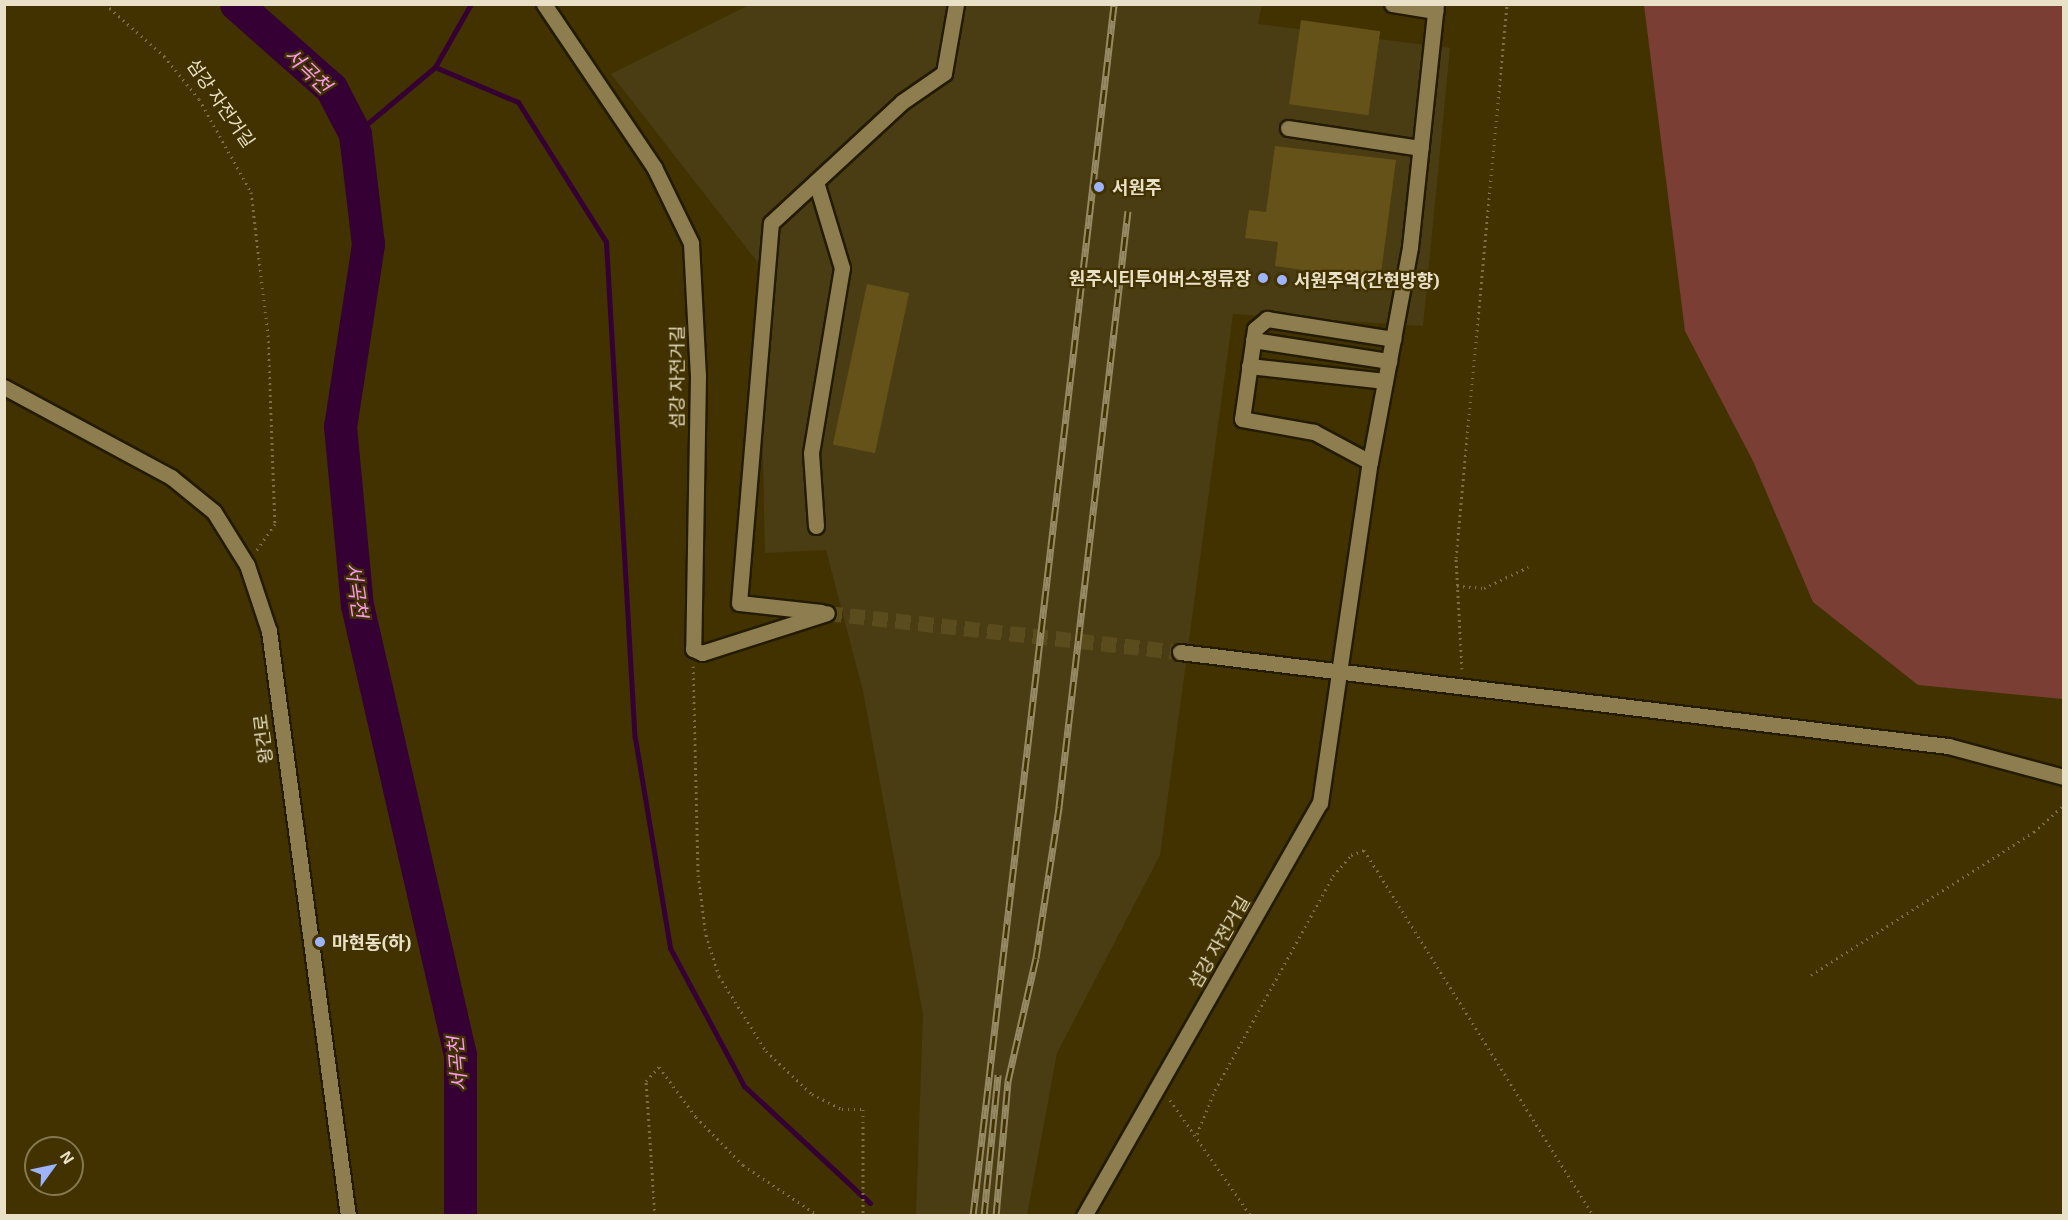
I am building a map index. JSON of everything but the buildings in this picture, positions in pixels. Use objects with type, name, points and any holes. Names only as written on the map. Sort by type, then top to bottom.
[{"type":"street","name":"섬강 자전거길","points":[[544,4],[654,167],[691,243],[698,376],[693,649]]},
{"type":"street","points":[[693,649],[702,653],[827,612],[739,603],[771,223],[902,102],[944,73],[956,4]]},
{"type":"street","points":[[1392,4],[1434,7]]},
{"type":"street","name":"섬강 자전거길","points":[[1084,1215],[1313,821],[1324,785],[1342,672],[1370,462],[1393,339],[1420,148],[1434,7]]},
{"type":"street","points":[[1288,128],[1420,148]]},
{"type":"street","points":[[816,182],[842,268],[812,453],[816,526]]},
{"type":"street","points":[[1370,462],[1314,432],[1242,419],[1253,340],[1258,323],[1267,319],[1393,339]]},
{"type":"street","points":[[1253,340],[1389,361]]},
{"type":"street","points":[[1249,366],[1385,381]]},
{"type":"street","name":"왕건로","points":[[4,387],[171,477],[214,512],[247,565],[269,630],[348,1215]]},
{"type":"street","points":[[1180,652],[1948,746],[2064,777]]},
{"type":"path","name":"섬강 자전거길","points":[[105,4],[164,56],[206,108],[240,164],[258,219],[275,524],[247,565]]},
{"type":"path","points":[[1463,688],[1457,586],[1507,4]]},
{"type":"path","points":[[1457,586],[1484,588],[1528,567]]},
{"type":"path","points":[[693,649],[698,875],[706,935],[719,976],[766,1051],[812,1094],[842,1109],[863,1108],[860,1118],[863,1214]]},
{"type":"path","points":[[1811,975],[2034,832],[2064,805]]},
{"type":"path","points":[[1197,1134],[1215,1090],[1334,876],[1351,855],[1364,850],[1594,1215]]},
{"type":"path","points":[[655,1215],[646,1081],[659,1067],[682,1101],[743,1165],[819,1215]]},
{"type":"path","points":[[1154,1093],[1177,1102],[1251,1215]]},
{"type":"shaded area","points":[[751,4],[1262,5],[1258,24],[1450,48],[1423,326],[1233,314],[1160,855],[1057,1053],[1027,1215],[916,1215],[923,1014],[863,691],[826,550],[765,553],[759,264],[611,74]]},
{"type":"shaded area","points":[[1644,5],[2063,5],[2063,699],[1918,685],[1813,602],[1753,461],[1685,331]]},
{"type":"waterway","name":"서곡천","points":[[236,4],[331,88],[355,134],[368,244],[340,426],[357,605],[460,1054],[460,1216]]},
{"type":"waterway","points":[[435,67],[471,4]]},
{"type":"waterway","points":[[355,134],[435,67],[518,102],[606,242],[635,738],[670,948],[744,1086],[870,1203]]},
{"type":"tunnel","points":[[827,613],[1180,652]]},
{"type":"railway","points":[[973,1216],[1114,4]]},
{"type":"railway","points":[[996,1216],[1008,1081],[1036,958],[1059,807],[1128,211]]},
{"type":"railway","points":[[984,1216],[998,1075]]},
{"type":"place","name":"서원주","points":[[1099,187]]},
{"type":"place","name":"원주시티투어버스정류장","points":[[1263,278]]},
{"type":"place","name":"서원주역(간현방향)","points":[[1282,280]]},
{"type":"place","name":"마현동(하)","points":[[320,942]]}]
